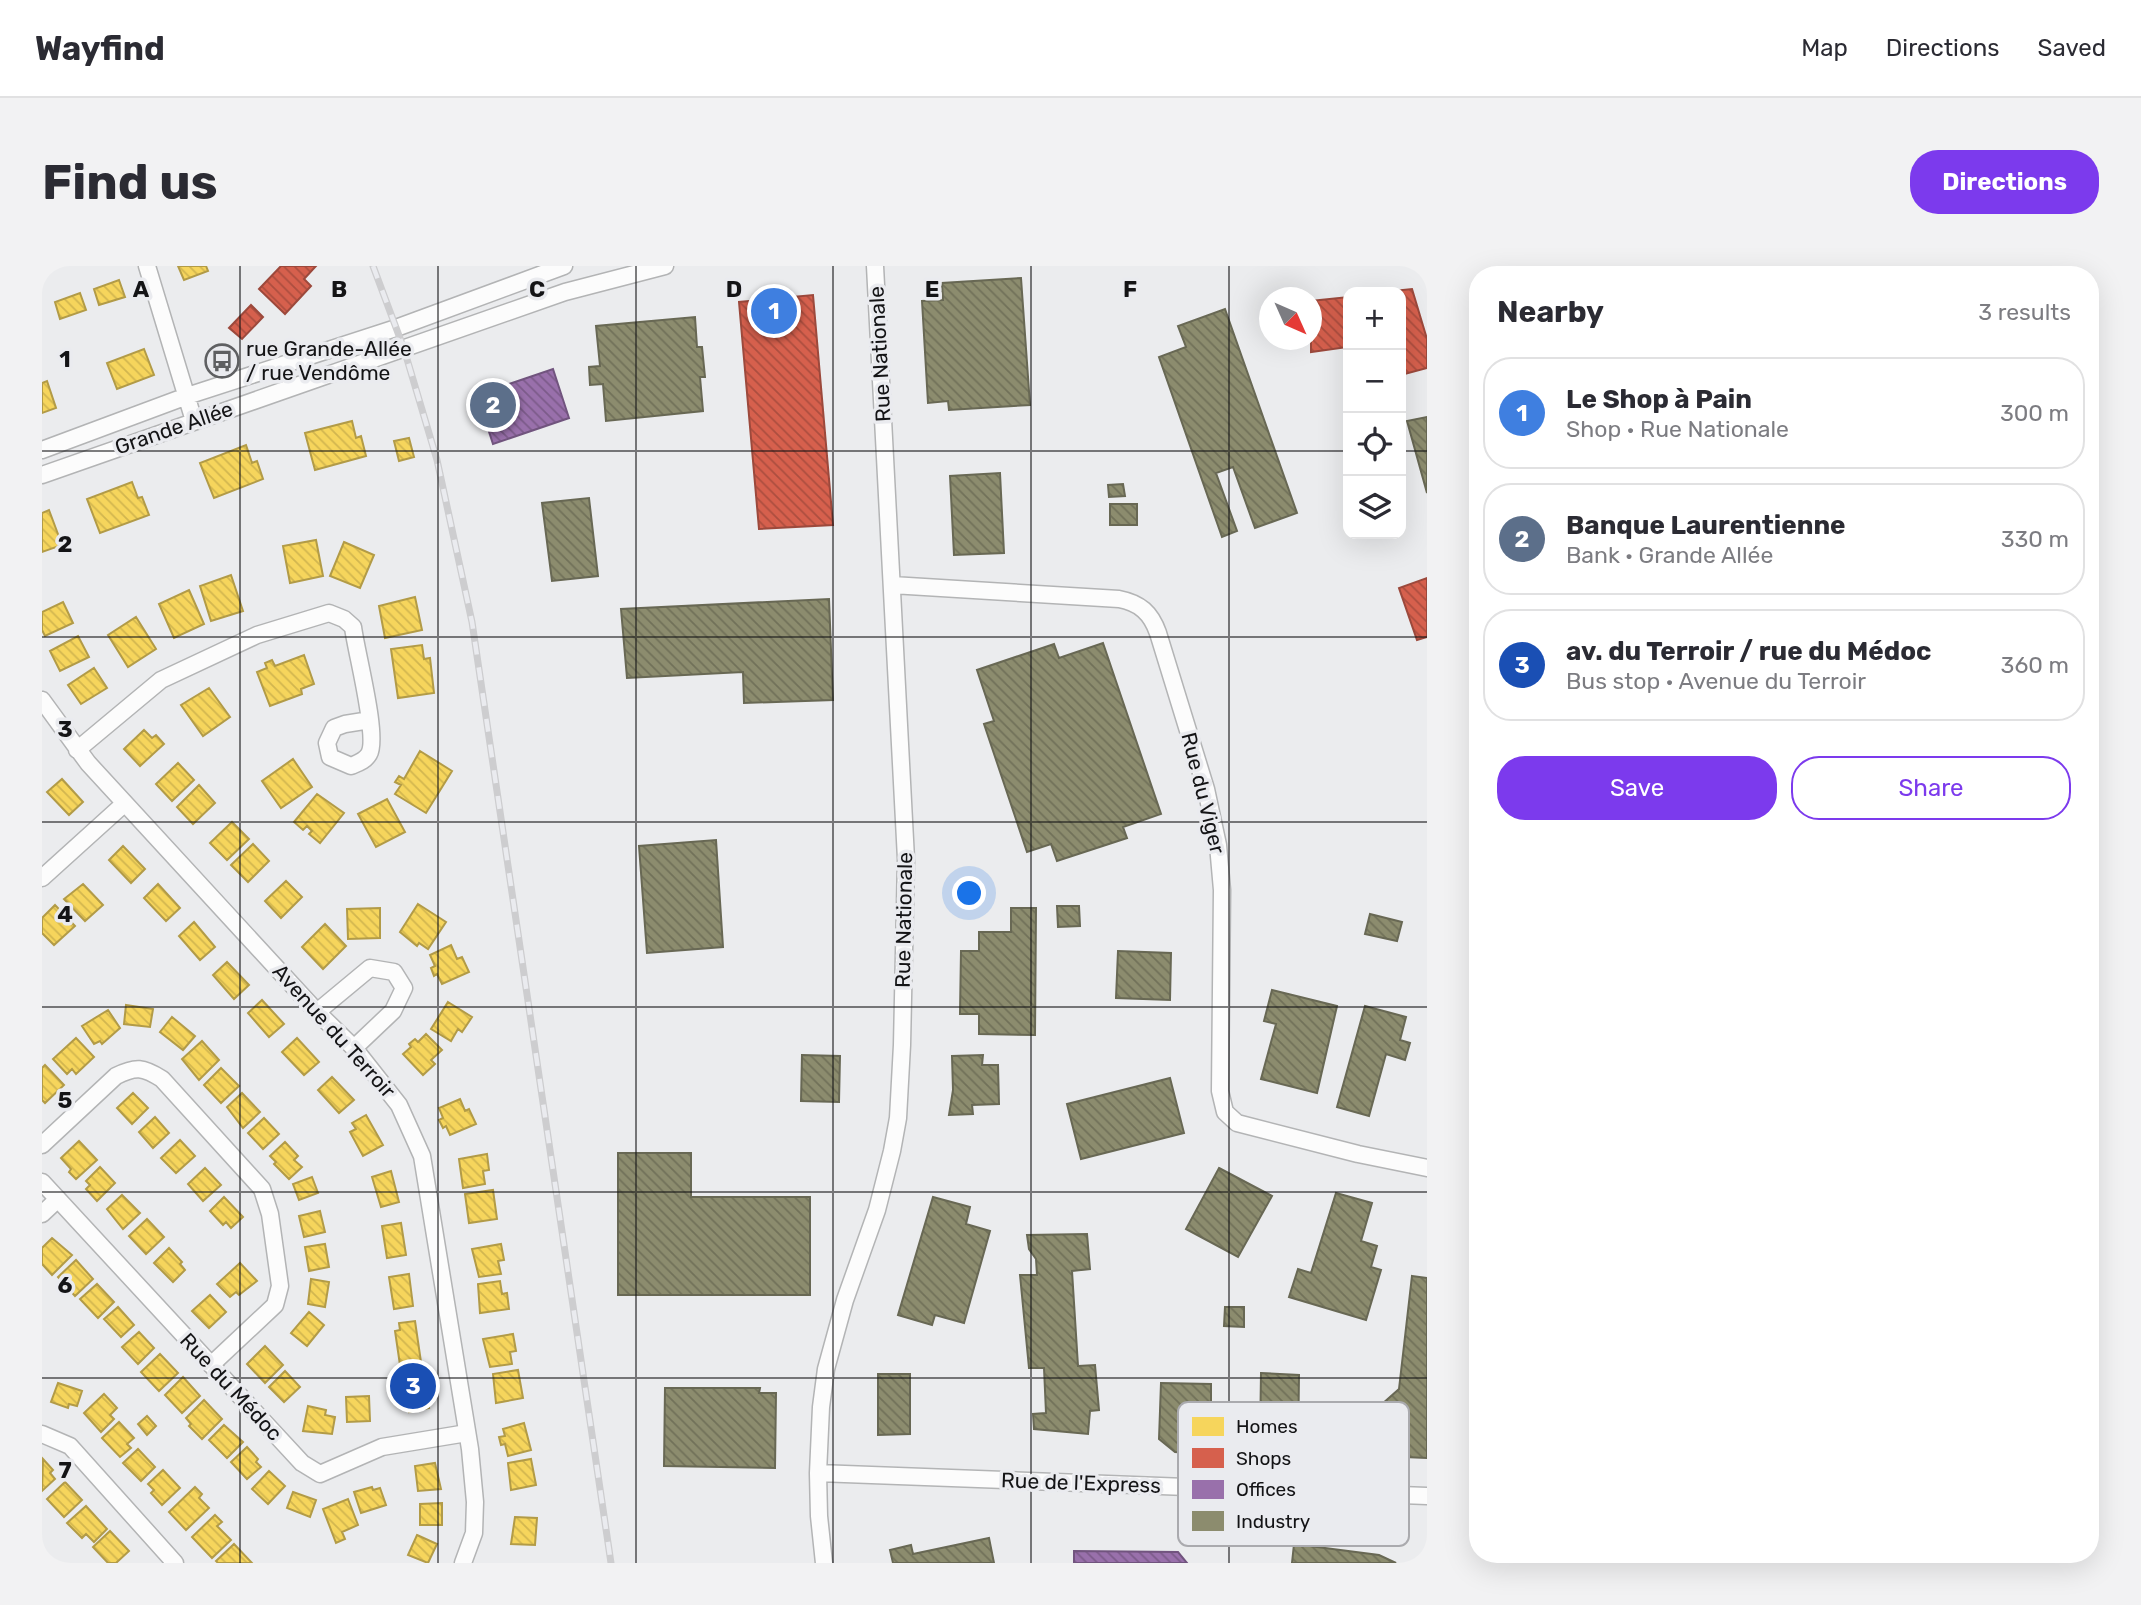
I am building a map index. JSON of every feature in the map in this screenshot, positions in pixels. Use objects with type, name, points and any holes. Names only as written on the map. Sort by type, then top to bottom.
[{"type":"street","points":[[147,266],[194,421]]},
{"type":"street","name":"Grande Allée","points":[[42,475],[565,292],[665,266]]},
{"type":"street","name":"Rue Nationale","points":[[824,1563],[818,1473],[826,1369],[845,1300],[883,1189],[894,1144],[900,1099],[906,859],[875,266]]},
{"type":"street","points":[[561,267],[565,292]]},
{"type":"street","name":"Grande Allée","points":[[42,450],[187,396],[388,331],[561,267]]},
{"type":"street","name":"Rue du Viger","points":[[892,585],[1119,599],[1145,609],[1158,633],[1206,789],[1218,845],[1222,890],[1220,1091],[1225,1112],[1237,1124],[1247,1127],[1427,1168]]},
{"type":"street","points":[[77,750],[161,680],[257,635],[329,613],[344,619],[353,627],[370,720]]},
{"type":"street","name":"Avenue du Terroir","points":[[42,699],[77,750],[317,1012],[354,1048],[399,1104],[422,1156],[467,1433],[475,1506],[474,1533],[463,1563]]},
{"type":"street","points":[[42,878],[125,803]]},
{"type":"street","points":[[317,1012],[370,968],[394,972],[404,988],[393,1011],[354,1048]]},
{"type":"street","points":[[42,1145],[116,1076],[130,1069],[146,1069],[162,1079],[262,1189],[270,1214],[281,1286],[275,1305],[211,1365]]},
{"type":"street","name":"Rue du Médoc","points":[[42,1182],[302,1464],[320,1474],[382,1447],[467,1433]]},
{"type":"street","points":[[42,1214],[58,1199]]},
{"type":"street","points":[[42,1434],[70,1446],[175,1563]]},
{"type":"street","name":"Rue de l'Express","points":[[818,1473],[1178,1487]]},
{"type":"street","name":"Rue de l'Express","points":[[1409,1495],[1427,1496]]},
{"type":"building: Homes","points":[[178,266],[206,266],[208,271],[184,280]]},
{"type":"building: Homes","points":[[119,280],[125,297],[99,305],[94,289]]},
{"type":"building: Homes","points":[[80,293],[86,310],[60,319],[55,302]]},
{"type":"building: Homes","points":[[144,349],[154,375],[117,389],[107,363]]},
{"type":"building: Homes","points":[[47,381],[56,408],[42,413],[42,383]]},
{"type":"building: Homes","points":[[352,421],[356,438],[361,436],[366,456],[315,470],[305,433]]},
{"type":"building: Homes","points":[[409,438],[414,457],[399,461],[394,441]]},
{"type":"building: Homes","points":[[246,445],[252,463],[257,461],[263,479],[214,498],[200,463]]},
{"type":"building: Homes","points":[[132,482],[149,515],[100,533],[87,499]]},
{"type":"building: Homes","points":[[49,510],[62,545],[42,552],[42,513]]},
{"type":"building: Homes","points":[[316,540],[323,576],[290,583],[283,546]]},
{"type":"building: Homes","points":[[344,542],[374,555],[360,588],[330,576]]},
{"type":"building: Homes","points":[[231,575],[243,611],[211,621],[200,586]]},
{"type":"building: Homes","points":[[189,590],[204,624],[174,638],[159,604]]},
{"type":"building: Homes","points":[[415,597],[422,630],[385,638],[379,606]]},
{"type":"building: Homes","points":[[63,602],[73,623],[45,636],[42,630],[42,612]]},
{"type":"building: Homes","points":[[136,617],[156,649],[128,667],[108,635]]},
{"type":"building: Homes","points":[[78,636],[89,657],[60,671],[50,651]]},
{"type":"building: Homes","points":[[422,645],[424,659],[430,658],[434,693],[398,698],[391,649]]},
{"type":"building: Homes","points":[[304,655],[314,684],[301,689],[302,694],[270,706],[257,672],[267,668],[265,663],[272,660],[275,666]]},
{"type":"building: Homes","points":[[94,668],[107,688],[81,704],[68,685]]},
{"type":"building: Homes","points":[[209,688],[230,717],[203,736],[181,705]]},
{"type":"building: Homes","points":[[144,730],[152,738],[156,735],[164,744],[140,766],[124,749]]},
{"type":"building: Homes","points":[[420,751],[452,771],[426,813],[395,794],[401,785],[395,782],[399,776],[404,779]]},
{"type":"building: Homes","points":[[293,759],[312,787],[281,808],[262,781]]},
{"type":"building: Homes","points":[[178,763],[194,780],[172,801],[156,784]]},
{"type":"building: Homes","points":[[62,779],[83,802],[69,815],[47,792]]},
{"type":"building: Homes","points":[[199,785],[215,803],[193,824],[177,807]]},
{"type":"building: Homes","points":[[317,794],[344,813],[320,843],[309,834],[312,831],[307,826],[303,830],[294,822]]},
{"type":"building: Homes","points":[[387,799],[405,832],[376,847],[358,814]]},
{"type":"building: Homes","points":[[232,822],[249,839],[227,860],[210,843]]},
{"type":"building: Homes","points":[[253,844],[269,861],[248,882],[231,865]]},
{"type":"building: Homes","points":[[123,846],[145,869],[131,883],[109,860]]},
{"type":"building: Homes","points":[[286,881],[302,897],[281,918],[265,901]]},
{"type":"building: Homes","points":[[83,884],[103,905],[85,921],[64,899]]},
{"type":"building: Homes","points":[[158,884],[180,908],[166,921],[144,898]]},
{"type":"building: Homes","points":[[418,904],[446,922],[428,949],[419,943],[417,946],[400,932]]},
{"type":"building: Homes","points":[[55,905],[75,926],[54,945],[42,933],[42,918]]},
{"type":"building: Homes","points":[[380,908],[380,938],[348,939],[347,909]]},
{"type":"building: Homes","points":[[194,922],[215,947],[200,960],[179,936]]},
{"type":"building: Homes","points":[[325,924],[346,946],[323,969],[302,947]]},
{"type":"building: Homes","points":[[451,945],[457,959],[462,957],[469,972],[442,984],[437,974],[434,976],[431,968],[435,966],[430,955]]},
{"type":"building: Homes","points":[[227,962],[249,985],[234,999],[213,975]]},
{"type":"building: Homes","points":[[262,1000],[284,1024],[269,1037],[248,1013]]},
{"type":"building: Homes","points":[[448,1002],[472,1017],[462,1032],[458,1029],[451,1041],[431,1029]]},
{"type":"building: Homes","points":[[126,1005],[153,1009],[150,1027],[124,1024]]},
{"type":"building: Homes","points":[[108,1010],[120,1028],[102,1044],[100,1041],[94,1044],[82,1026]]},
{"type":"building: Homes","points":[[172,1017],[195,1036],[183,1050],[160,1032]]},
{"type":"building: Homes","points":[[426,1034],[442,1050],[431,1060],[435,1064],[423,1075],[403,1054],[411,1047],[409,1044],[415,1039],[418,1042]]},
{"type":"building: Homes","points":[[76,1038],[94,1057],[76,1074],[72,1069],[67,1074],[53,1059]]},
{"type":"building: Homes","points":[[297,1038],[319,1062],[304,1075],[282,1052]]},
{"type":"building: Homes","points":[[202,1041],[219,1060],[199,1080],[182,1059]]},
{"type":"building: Homes","points":[[45,1065],[64,1085],[45,1103],[42,1100],[42,1068]]},
{"type":"building: Homes","points":[[221,1068],[239,1086],[221,1103],[204,1085]]},
{"type":"building: Homes","points":[[332,1077],[354,1100],[339,1113],[318,1090]]},
{"type":"building: Homes","points":[[133,1093],[148,1108],[132,1124],[117,1108]]},
{"type":"building: Homes","points":[[242,1093],[260,1112],[243,1128],[227,1107]]},
{"type":"building: Homes","points":[[460,1099],[465,1111],[469,1109],[476,1124],[450,1135],[439,1120],[443,1118],[439,1108]]},
{"type":"building: Homes","points":[[366,1115],[383,1145],[363,1156],[350,1132],[356,1129],[352,1123]]},
{"type":"building: Homes","points":[[155,1117],[169,1133],[153,1148],[139,1132]]},
{"type":"building: Homes","points":[[264,1118],[279,1134],[263,1149],[248,1133]]},
{"type":"building: Homes","points":[[180,1140],[195,1156],[176,1173],[161,1158]]},
{"type":"building: Homes","points":[[79,1141],[97,1160],[76,1179],[61,1158]]},
{"type":"building: Homes","points":[[285,1142],[298,1156],[294,1160],[302,1167],[289,1179],[270,1156]]},
{"type":"building: Homes","points":[[487,1154],[489,1170],[483,1171],[485,1184],[463,1188],[459,1159]]},
{"type":"building: Homes","points":[[100,1167],[115,1183],[97,1201],[86,1189],[90,1185],[86,1181]]},
{"type":"building: Homes","points":[[205,1168],[221,1185],[203,1201],[188,1184]]},
{"type":"building: Homes","points":[[391,1171],[399,1202],[381,1207],[372,1177]]},
{"type":"building: Homes","points":[[312,1177],[318,1193],[299,1200],[293,1184]]},
{"type":"building: Homes","points":[[493,1190],[497,1219],[469,1223],[465,1194]]},
{"type":"building: Homes","points":[[122,1195],[140,1213],[123,1229],[107,1209]]},
{"type":"building: Homes","points":[[224,1197],[243,1217],[231,1228],[226,1222],[223,1225],[210,1211]]},
{"type":"building: Homes","points":[[320,1211],[325,1232],[304,1237],[299,1216]]},
{"type":"building: Homes","points":[[147,1219],[164,1237],[146,1254],[129,1236]]},
{"type":"building: Homes","points":[[401,1223],[406,1255],[387,1258],[382,1226]]},
{"type":"building: Homes","points":[[52,1238],[72,1255],[52,1275],[42,1264],[42,1248]]},
{"type":"building: Homes","points":[[325,1244],[329,1267],[309,1271],[305,1247]]},
{"type":"building: Homes","points":[[501,1244],[504,1260],[498,1261],[501,1274],[479,1277],[472,1249]]},
{"type":"building: Homes","points":[[169,1248],[182,1262],[180,1264],[185,1270],[173,1282],[154,1263]]},
{"type":"building: Homes","points":[[76,1260],[93,1279],[75,1296],[58,1277]]},
{"type":"building: Homes","points":[[240,1263],[257,1281],[239,1295],[236,1292],[230,1297],[217,1284]]},
{"type":"building: Homes","points":[[409,1274],[413,1306],[394,1309],[389,1277]]},
{"type":"building: Homes","points":[[311,1279],[329,1282],[325,1307],[308,1304]]},
{"type":"building: Homes","points":[[500,1281],[502,1294],[507,1293],[509,1309],[480,1313],[478,1284]]},
{"type":"building: Homes","points":[[97,1284],[114,1302],[98,1318],[80,1299]]},
{"type":"building: Homes","points":[[210,1295],[226,1312],[209,1328],[192,1311]]},
{"type":"building: Homes","points":[[118,1307],[134,1325],[121,1337],[104,1319]]},
{"type":"building: Homes","points":[[309,1312],[324,1325],[307,1346],[291,1333]]},
{"type":"building: Homes","points":[[415,1321],[421,1362],[400,1365],[395,1331],[400,1330],[399,1323]]},
{"type":"building: Homes","points":[[139,1332],[154,1348],[138,1364],[122,1347]]},
{"type":"building: Homes","points":[[513,1334],[516,1351],[510,1352],[512,1364],[490,1367],[483,1339]]},
{"type":"building: Homes","points":[[265,1346],[283,1365],[265,1383],[247,1364]]},
{"type":"building: Homes","points":[[160,1354],[178,1373],[159,1391],[141,1372]]},
{"type":"building: Homes","points":[[518,1370],[523,1398],[496,1403],[493,1374]]},
{"type":"building: Homes","points":[[285,1371],[300,1387],[284,1402],[269,1387]]},
{"type":"building: Homes","points":[[183,1377],[200,1396],[182,1413],[165,1395]]},
{"type":"building: Homes","points":[[423,1377],[429,1408],[409,1412],[404,1380]]},
{"type":"building: Homes","points":[[58,1383],[82,1391],[77,1406],[69,1404],[68,1408],[51,1402]]},
{"type":"building: Homes","points":[[104,1394],[117,1408],[110,1415],[114,1419],[101,1432],[84,1413]]},
{"type":"building: Homes","points":[[369,1396],[370,1421],[347,1422],[346,1397]]},
{"type":"building: Homes","points":[[204,1400],[222,1419],[202,1439],[189,1426],[191,1424],[186,1418]]},
{"type":"building: Homes","points":[[308,1406],[326,1410],[325,1415],[335,1417],[332,1434],[303,1431]]},
{"type":"building: Homes","points":[[147,1416],[156,1426],[147,1435],[138,1424]]},
{"type":"building: Homes","points":[[119,1422],[134,1438],[127,1444],[131,1448],[120,1457],[102,1438]]},
{"type":"building: Homes","points":[[524,1423],[531,1450],[508,1456],[505,1444],[501,1445],[499,1437],[505,1436],[503,1429]]},
{"type":"building: Homes","points":[[224,1425],[243,1442],[227,1458],[209,1440]]},
{"type":"building: Homes","points":[[247,1447],[258,1459],[256,1462],[261,1467],[247,1479],[231,1462]]},
{"type":"building: Homes","points":[[138,1449],[155,1467],[141,1481],[123,1463]]},
{"type":"building: Homes","points":[[43,1459],[53,1470],[50,1473],[55,1479],[42,1491]]},
{"type":"building: Homes","points":[[531,1459],[536,1485],[511,1490],[508,1463]]},
{"type":"building: Homes","points":[[435,1463],[441,1489],[418,1491],[415,1466]]},
{"type":"building: Homes","points":[[163,1470],[180,1488],[162,1505],[151,1493],[154,1490],[148,1484]]},
{"type":"building: Homes","points":[[269,1471],[285,1486],[268,1504],[252,1489]]},
{"type":"building: Homes","points":[[65,1482],[82,1500],[64,1517],[47,1499]]},
{"type":"building: Homes","points":[[195,1487],[202,1494],[199,1498],[209,1508],[186,1530],[169,1512]]},
{"type":"building: Homes","points":[[372,1487],[373,1490],[380,1488],[386,1505],[361,1513],[354,1492]]},
{"type":"building: Homes","points":[[293,1492],[316,1500],[310,1517],[287,1508]]},
{"type":"building: Homes","points":[[348,1499],[358,1525],[342,1532],[345,1539],[336,1543],[323,1509]]},
{"type":"building: Homes","points":[[442,1503],[442,1525],[420,1525],[420,1504]]},
{"type":"building: Homes","points":[[86,1506],[107,1529],[94,1542],[86,1534],[82,1538],[67,1523]]},
{"type":"building: Homes","points":[[215,1515],[222,1522],[217,1526],[231,1540],[212,1558],[192,1537]]},
{"type":"building: Homes","points":[[515,1517],[537,1518],[535,1545],[511,1544]]},
{"type":"building: Homes","points":[[110,1531],[129,1551],[116,1563],[108,1563],[93,1547]]},
{"type":"building: Homes","points":[[417,1535],[437,1544],[428,1563],[408,1555]]},
{"type":"building: Homes","points":[[234,1544],[252,1563],[216,1561]]},
{"type":"building: Shops","points":[[281,266],[316,266],[304,279],[311,286],[285,314],[259,289]]},
{"type":"building: Shops","points":[[1412,289],[1427,339],[1427,368],[1406,374],[1406,350],[1406,290]]},
{"type":"building: Shops","points":[[813,295],[833,525],[759,529],[739,302]]},
{"type":"building: Shops","points":[[1343,298],[1343,348],[1311,352],[1322,350],[1322,300]]},
{"type":"building: Shops","points":[[251,305],[263,317],[242,339],[229,328]]},
{"type":"building: Shops","points":[[1427,578],[1427,637],[1417,640],[1399,588]]},
{"type":"building: Offices","points":[[553,369],[569,418],[493,444],[477,395]]},
{"type":"building: Offices","points":[[1074,1551],[1178,1552],[1187,1563],[1074,1563]]},
{"type":"building: Industry","points":[[1021,278],[1030,405],[949,410],[948,401],[928,403],[922,301],[943,300],[942,283]]},
{"type":"building: Industry","points":[[1225,309],[1297,513],[1255,528],[1233,467],[1216,473],[1237,531],[1222,537],[1159,357],[1186,347],[1178,326]]},
{"type":"building: Industry","points":[[695,317],[697,347],[702,347],[705,377],[700,377],[703,411],[606,421],[603,384],[590,385],[589,367],[600,366],[596,326]]},
{"type":"building: Industry","points":[[1427,417],[1427,493],[1407,421]]},
{"type":"building: Industry","points":[[1000,473],[1004,553],[954,555],[950,476]]},
{"type":"building: Industry","points":[[1123,484],[1125,496],[1109,497],[1108,485]]},
{"type":"building: Industry","points":[[589,498],[598,576],[552,581],[542,503]]},
{"type":"building: Industry","points":[[1110,504],[1137,504],[1137,525],[1110,525]]},
{"type":"building: Industry","points":[[829,599],[833,700],[744,703],[743,672],[627,678],[621,609]]},
{"type":"building: Industry","points":[[1103,643],[1161,814],[1123,827],[1127,838],[1057,861],[1051,844],[1027,852],[984,724],[994,721],[977,670],[1054,644],[1059,658]]},
{"type":"building: Industry","points":[[716,840],[723,947],[647,953],[639,846]]},
{"type":"building: Industry","points":[[1057,906],[1079,906],[1080,926],[1058,927]]},
{"type":"building: Industry","points":[[1011,908],[1036,908],[1035,1035],[979,1034],[979,1014],[960,1014],[961,951],[979,951],[979,932],[1011,932]]},
{"type":"building: Industry","points":[[1370,914],[1402,922],[1397,941],[1365,934]]},
{"type":"building: Industry","points":[[1118,951],[1171,953],[1170,1000],[1116,998]]},
{"type":"building: Industry","points":[[1272,990],[1337,1006],[1317,1093],[1261,1079],[1276,1024],[1264,1021]]},
{"type":"building: Industry","points":[[1365,1006],[1406,1017],[1400,1040],[1410,1043],[1405,1060],[1386,1054],[1369,1116],[1337,1107]]},
{"type":"building: Industry","points":[[802,1055],[840,1056],[839,1102],[801,1101]]},
{"type":"building: Industry","points":[[983,1055],[982,1065],[998,1065],[999,1104],[972,1105],[973,1114],[949,1115],[953,1090],[952,1056]]},
{"type":"building: Industry","points":[[1170,1078],[1184,1133],[1081,1159],[1067,1104]]},
{"type":"building: Industry","points":[[618,1153],[691,1153],[691,1197],[810,1197],[810,1295],[618,1295]]},
{"type":"building: Industry","points":[[1219,1168],[1272,1196],[1238,1257],[1186,1229]]},
{"type":"building: Industry","points":[[1336,1193],[1372,1203],[1361,1241],[1377,1246],[1371,1267],[1381,1270],[1366,1320],[1289,1297],[1298,1269],[1311,1273]]},
{"type":"building: Industry","points":[[933,1197],[970,1207],[966,1224],[990,1231],[964,1323],[935,1315],[932,1325],[898,1315]]},
{"type":"building: Industry","points":[[1087,1234],[1090,1269],[1072,1271],[1078,1366],[1095,1365],[1099,1410],[1090,1411],[1088,1434],[1034,1429],[1033,1414],[1046,1413],[1044,1368],[1029,1368],[1020,1275],[1037,1275],[1036,1259],[1029,1249],[1027,1235]]},
{"type":"building: Industry","points":[[1412,1276],[1427,1278],[1427,1458],[1409,1457],[1409,1402],[1384,1402],[1399,1389]]},
{"type":"building: Industry","points":[[1225,1307],[1244,1307],[1244,1327],[1224,1326]]},
{"type":"building: Industry","points":[[1261,1373],[1299,1375],[1299,1402],[1261,1402]]},
{"type":"building: Industry","points":[[878,1374],[910,1374],[910,1434],[878,1435]]},
{"type":"building: Industry","points":[[1161,1383],[1211,1384],[1211,1402],[1178,1402],[1178,1452],[1159,1439]]},
{"type":"building: Industry","points":[[665,1388],[760,1388],[759,1393],[776,1393],[775,1468],[664,1466]]},
{"type":"building: Industry","points":[[989,1538],[994,1563],[893,1563],[890,1550],[911,1545],[913,1554]]},
{"type":"building: Industry","points":[[1294,1546],[1309,1546],[1379,1555],[1396,1563],[1292,1563]]},
{"type":"railway","points":[[373,266],[404,349],[437,460],[472,622],[611,1563]]},
{"type":"place","name":"Le Shop à Pain","points":[[774,311]]},
{"type":"place","name":"rue Grande-Allée / rue Vendôme","points":[[222,361]]},
{"type":"place","name":"Banque Laurentienne","points":[[493,405]]},
{"type":"place","name":"av. du Terroir / rue du Médoc","points":[[413,1386]]}]
